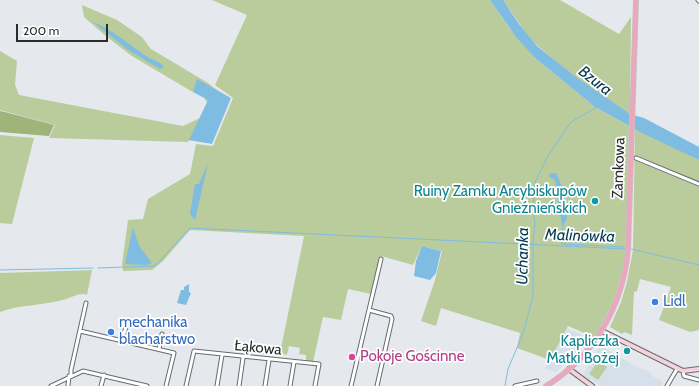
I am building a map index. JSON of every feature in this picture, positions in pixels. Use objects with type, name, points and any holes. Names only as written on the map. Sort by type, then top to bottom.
[{"type":"main road","name":"Zamkowa","points":[[546,386],[569,370],[588,350],[602,331],[617,300],[626,266],[636,0]]},
{"type":"street","points":[[636,158],[699,184]]},
{"type":"street","points":[[352,386],[381,259]]},
{"type":"street","points":[[68,386],[86,303]]},
{"type":"street","points":[[369,310],[391,316],[392,319],[377,386]]},
{"type":"street","points":[[122,340],[126,327]]},
{"type":"street","points":[[80,331],[174,352],[166,386]]},
{"type":"street","points":[[602,331],[677,369],[683,371],[699,369]]},
{"type":"street","points":[[159,349],[162,334]]},
{"type":"street","name":"Łąkowa","points":[[186,386],[194,351],[243,358],[319,364],[315,386]]},
{"type":"street","points":[[217,386],[222,355]]},
{"type":"street","points":[[239,386],[243,358]]},
{"type":"street","points":[[265,386],[269,360]]},
{"type":"street","points":[[290,386],[294,362]]},
{"type":"street","points":[[667,386],[677,369]]},
{"type":"street","points":[[569,370],[592,386]]},
{"type":"street","points":[[51,386],[83,371],[147,386]]},
{"type":"street","points":[[683,371],[684,376],[699,380]]},
{"type":"street","points":[[101,386],[104,375]]},
{"type":"street","points":[[515,386],[537,381]]},
{"type":"shaded area","points":[[566,328],[584,336],[583,339],[587,341],[556,372],[545,369]]},
{"type":"shaded area","points":[[600,345],[633,365],[652,373],[651,375],[663,382],[661,386],[601,386],[583,375]]},
{"type":"green space","points":[[212,0],[490,0],[510,29],[535,58],[595,107],[629,126],[626,250],[622,273],[611,306],[594,337],[568,326],[550,360],[517,348],[520,333],[441,308],[436,326],[421,321],[435,280],[442,251],[422,246],[413,265],[381,256],[371,294],[348,289],[341,320],[323,317],[313,362],[306,361],[306,355],[299,354],[300,348],[289,346],[287,355],[280,353],[304,236],[190,230],[163,261],[152,270],[123,271],[122,264],[128,220],[143,219],[148,199],[190,174],[196,144],[213,146],[233,98],[215,85],[247,15]]},
{"type":"green space","points":[[502,0],[560,0],[619,34],[631,17],[630,114],[582,82],[538,46]]},
{"type":"green space","points":[[82,5],[117,20],[142,37],[151,49],[208,83],[226,97],[209,143],[189,140],[188,142],[49,138],[55,125],[0,110],[0,51],[17,61],[15,85],[19,95],[183,126],[200,118],[209,105],[202,95],[191,91],[132,56],[84,17]]},
{"type":"green space","points":[[0,111],[54,125],[49,136],[0,132]]},
{"type":"green space","points":[[635,128],[699,160],[699,330],[690,332],[659,320],[671,287],[640,279],[637,291],[634,292],[632,335],[624,332],[622,334],[610,327],[621,302],[627,282],[633,250]]},
{"type":"green space","points":[[0,135],[34,138],[12,224],[0,223]]},
{"type":"green space","points":[[92,270],[87,295],[79,294],[58,301],[8,309],[0,312],[0,273]]},
{"type":"green space","points":[[598,361],[607,367],[598,380],[589,374]]},
{"type":"water","points":[[490,0],[503,0],[519,24],[537,46],[576,77],[630,114],[644,118],[699,147],[699,160],[642,133],[595,107],[535,58],[516,37]]},
{"type":"water","points":[[93,22],[114,33],[164,67],[160,69],[127,49]]},
{"type":"water","points":[[197,79],[231,98],[212,144],[189,140],[208,100],[193,92]]},
{"type":"water","points":[[208,163],[195,220],[190,214],[195,184],[199,184]]},
{"type":"water","points":[[556,173],[564,191],[567,219],[562,226],[555,180],[549,177],[549,174]]},
{"type":"water","points":[[133,227],[139,246],[152,263],[146,265],[125,264]]},
{"type":"water","points":[[422,246],[441,251],[436,273],[430,280],[414,276],[416,261]]},
{"type":"water","points":[[189,284],[189,292],[191,293],[186,305],[177,303],[181,290],[184,290],[184,287]]},
{"type":"waterway","name":"Uchanka","points":[[505,386],[508,369],[524,331],[533,295],[533,241],[535,224],[533,209],[535,182],[548,156],[571,122],[597,107]]},
{"type":"waterway","name":"Malinówka","points":[[563,224],[562,244],[623,247]]},
{"type":"waterway","points":[[98,268],[155,266],[190,228],[626,249]]},
{"type":"waterway","name":"Malinówka","points":[[631,249],[699,265]]},
{"type":"waterway","points":[[0,270],[93,268]]},
{"type":"place","name":"Ruiny Zamku Arcybiskupów Gnieźnieńskich","points":[[595,201]]},
{"type":"place","name":"Lidl","points":[[655,302]]},
{"type":"place","name":"mechanika blacharstwo","points":[[111,332]]},
{"type":"place","name":"Kapliczka Matki Bożej","points":[[627,351]]},
{"type":"place","name":"Pokoje Gościnne","points":[[352,357]]},
{"type":"water label","name":"Bzura","points":[[595,81]]}]
